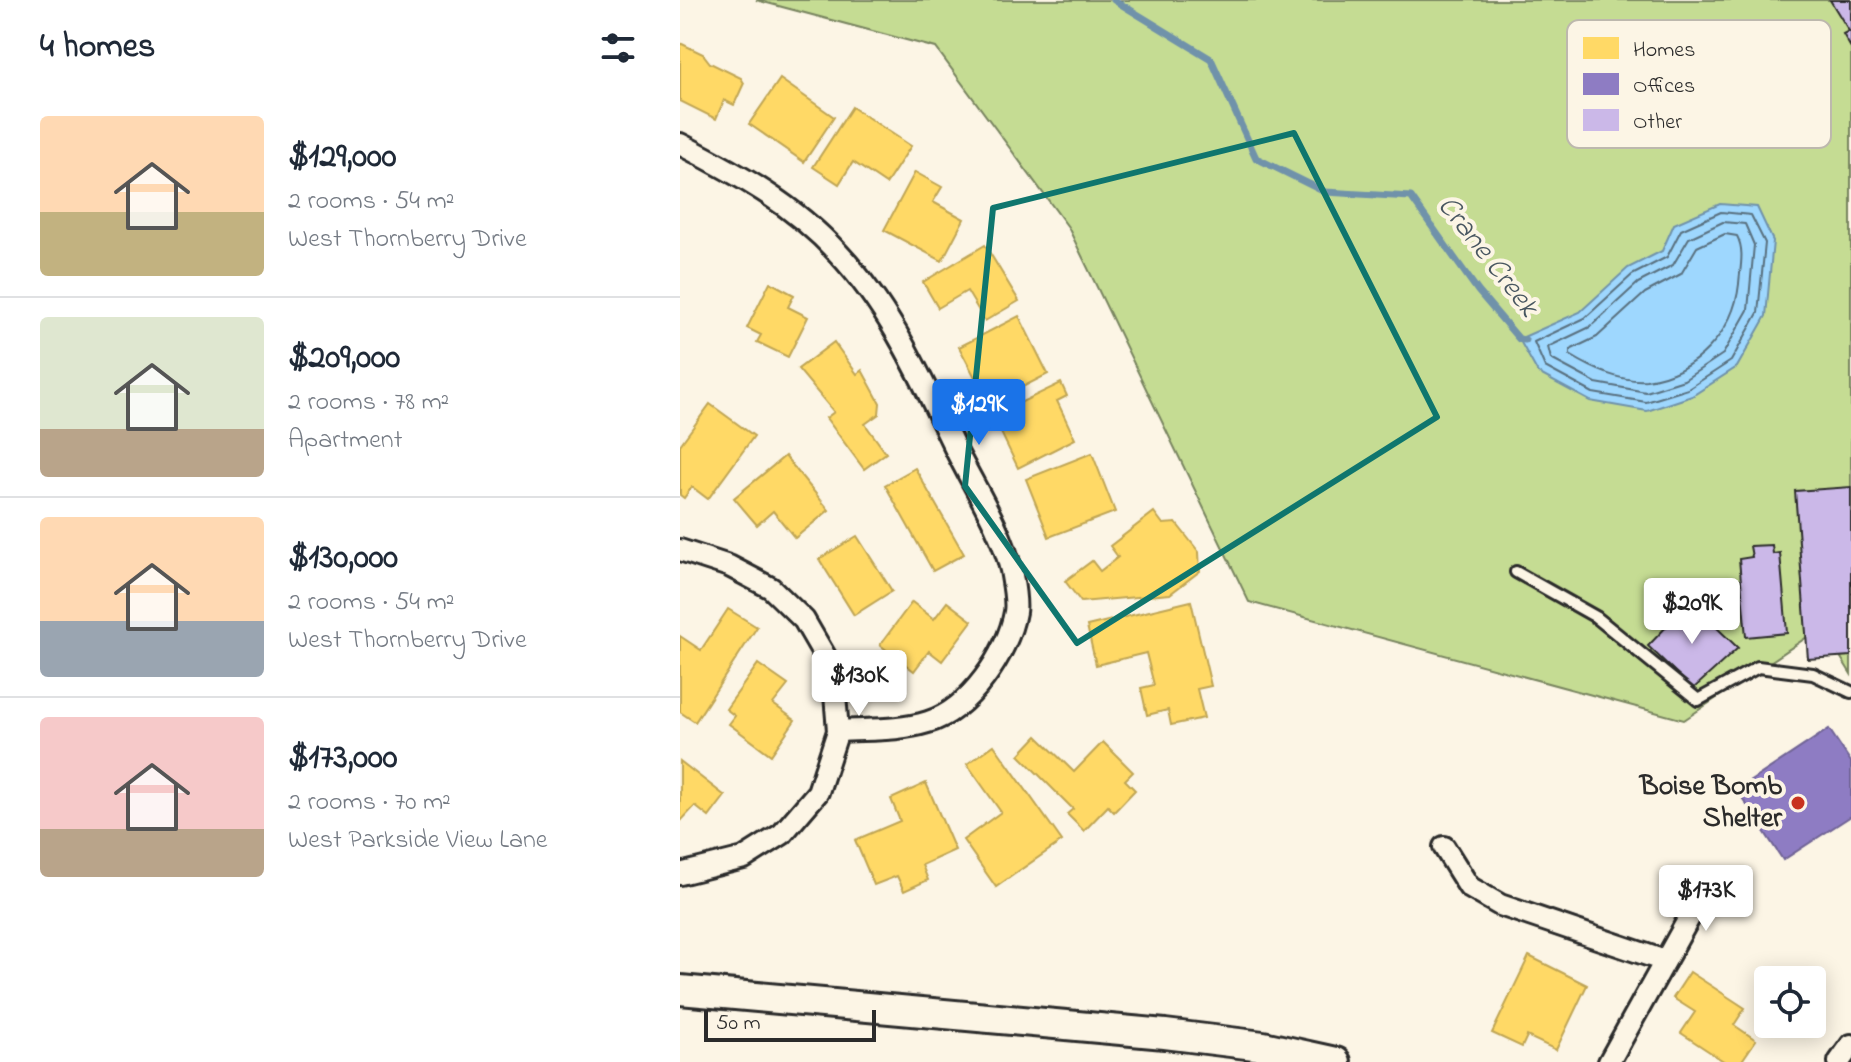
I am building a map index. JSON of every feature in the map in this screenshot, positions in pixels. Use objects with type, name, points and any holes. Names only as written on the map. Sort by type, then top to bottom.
[{"type":"street","points":[[680,144],[744,177],[793,209],[839,253],[878,302],[908,351],[1010,569],[1015,611],[997,660],[975,690],[957,707],[931,722],[900,728],[838,731]]},
{"type":"street","points":[[680,550],[729,566],[771,588],[804,620],[833,670],[838,731],[818,792],[782,834],[744,858],[680,874]]},
{"type":"street","points":[[1444,847],[1469,887],[1500,905],[1665,961]]},
{"type":"street","points":[[1609,1062],[1708,884]]},
{"type":"street","points":[[680,990],[1336,1062]]},
{"type":"street","points":[[1839,1062],[1851,1045]]},
{"type":"lane","points":[[1516,572],[1596,617],[1698,700],[1758,667],[1813,674],[1851,692]]},
{"type":"highlighted area","points":[[1294,133],[1437,417],[1077,643],[965,486],[993,208]]},
{"type":"green space","points":[[756,0],[1851,0],[1851,674],[1822,627],[1684,720],[1249,602],[1068,227],[936,48]]},
{"type":"water","points":[[1720,204],[1757,207],[1773,241],[1766,316],[1737,367],[1692,396],[1647,411],[1590,401],[1538,373],[1519,339],[1580,312],[1628,268],[1662,251],[1674,224]]},
{"type":"building: Homes","points":[[680,43],[703,54],[710,63],[741,78],[744,83],[734,105],[724,100],[716,119],[680,101]]},
{"type":"building: Homes","points":[[780,79],[834,117],[804,162],[749,124]]},
{"type":"building: Homes","points":[[852,107],[911,146],[886,184],[853,162],[839,184],[813,167]]},
{"type":"building: Homes","points":[[915,172],[942,187],[933,202],[964,219],[942,261],[884,230]]},
{"type":"building: Homes","points":[[985,245],[1019,301],[985,321],[967,291],[938,308],[923,282]]},
{"type":"building: Homes","points":[[770,282],[794,295],[788,307],[808,317],[788,357],[757,342],[761,335],[747,328]]},
{"type":"building: Homes","points":[[1019,316],[1048,374],[989,404],[959,347]]},
{"type":"building: Homes","points":[[834,342],[857,374],[862,370],[880,403],[879,414],[865,424],[886,453],[864,469],[826,418],[834,412],[798,369]]},
{"type":"building: Homes","points":[[1061,383],[1067,396],[1057,401],[1075,439],[1018,468],[993,416]]},
{"type":"building: Homes","points":[[710,404],[754,436],[708,499],[692,487],[684,498],[680,495],[680,445]]},
{"type":"building: Homes","points":[[1092,453],[1115,512],[1049,537],[1026,479]]},
{"type":"building: Homes","points":[[785,456],[829,510],[795,538],[773,511],[757,525],[734,498]]},
{"type":"building: Homes","points":[[915,468],[964,554],[933,571],[885,485]]},
{"type":"building: Homes","points":[[1154,512],[1163,524],[1176,523],[1199,552],[1200,571],[1170,594],[1081,602],[1065,581],[1092,561],[1100,571],[1118,557],[1110,546]]},
{"type":"building: Homes","points":[[857,536],[892,591],[854,615],[819,559]]},
{"type":"building: Homes","points":[[1191,601],[1211,686],[1197,689],[1204,718],[1171,725],[1168,710],[1147,715],[1141,688],[1154,685],[1146,653],[1096,665],[1087,626]]},
{"type":"building: Homes","points":[[912,602],[934,619],[947,602],[972,621],[942,661],[929,651],[914,671],[880,645]]},
{"type":"building: Homes","points":[[728,609],[757,627],[695,722],[680,712],[680,636],[701,650]]},
{"type":"building: Homes","points":[[758,664],[788,685],[773,704],[795,720],[771,755],[729,724],[735,716],[726,709]]},
{"type":"building: Homes","points":[[1037,736],[1074,772],[1103,742],[1133,772],[1125,780],[1135,790],[1114,812],[1108,806],[1084,831],[1067,814],[1073,809],[1019,755]]},
{"type":"building: Homes","points":[[994,745],[1062,841],[996,887],[963,840],[1001,812],[967,764]]},
{"type":"building: Homes","points":[[680,761],[725,796],[709,817],[695,806],[680,822]]},
{"type":"building: Homes","points":[[926,783],[955,850],[922,865],[928,880],[904,891],[897,876],[874,885],[855,840],[900,821],[891,799]]},
{"type":"building: Homes","points":[[1529,956],[1587,985],[1556,1050],[1527,1036],[1522,1047],[1492,1033]]},
{"type":"building: Homes","points":[[1690,972],[1745,1008],[1734,1025],[1756,1040],[1741,1062],[1725,1062],[1681,1033],[1695,1012],[1673,998]]},
{"type":"building: Offices","name":"Boise Bomb Shelter","points":[[1829,729],[1851,762],[1851,816],[1783,860],[1737,790]]},
{"type":"building: Other","points":[[1830,0],[1851,0],[1851,48],[1843,34],[1849,31]]},
{"type":"building: Other","points":[[1851,487],[1851,656],[1808,659],[1795,491]]},
{"type":"building: Other","points":[[1772,545],[1773,554],[1780,553],[1787,633],[1746,637],[1739,559],[1752,557],[1750,546]]},
{"type":"building: Other","points":[[1690,602],[1738,648],[1693,689],[1648,646]]},
{"type":"waterway","name":"Crane Creek","points":[[1114,0],[1211,59],[1256,158],[1325,192],[1411,197],[1478,291],[1519,339],[1525,340]]},
{"type":"place","name":"Boise Bomb Shelter","points":[[1798,803]]}]
